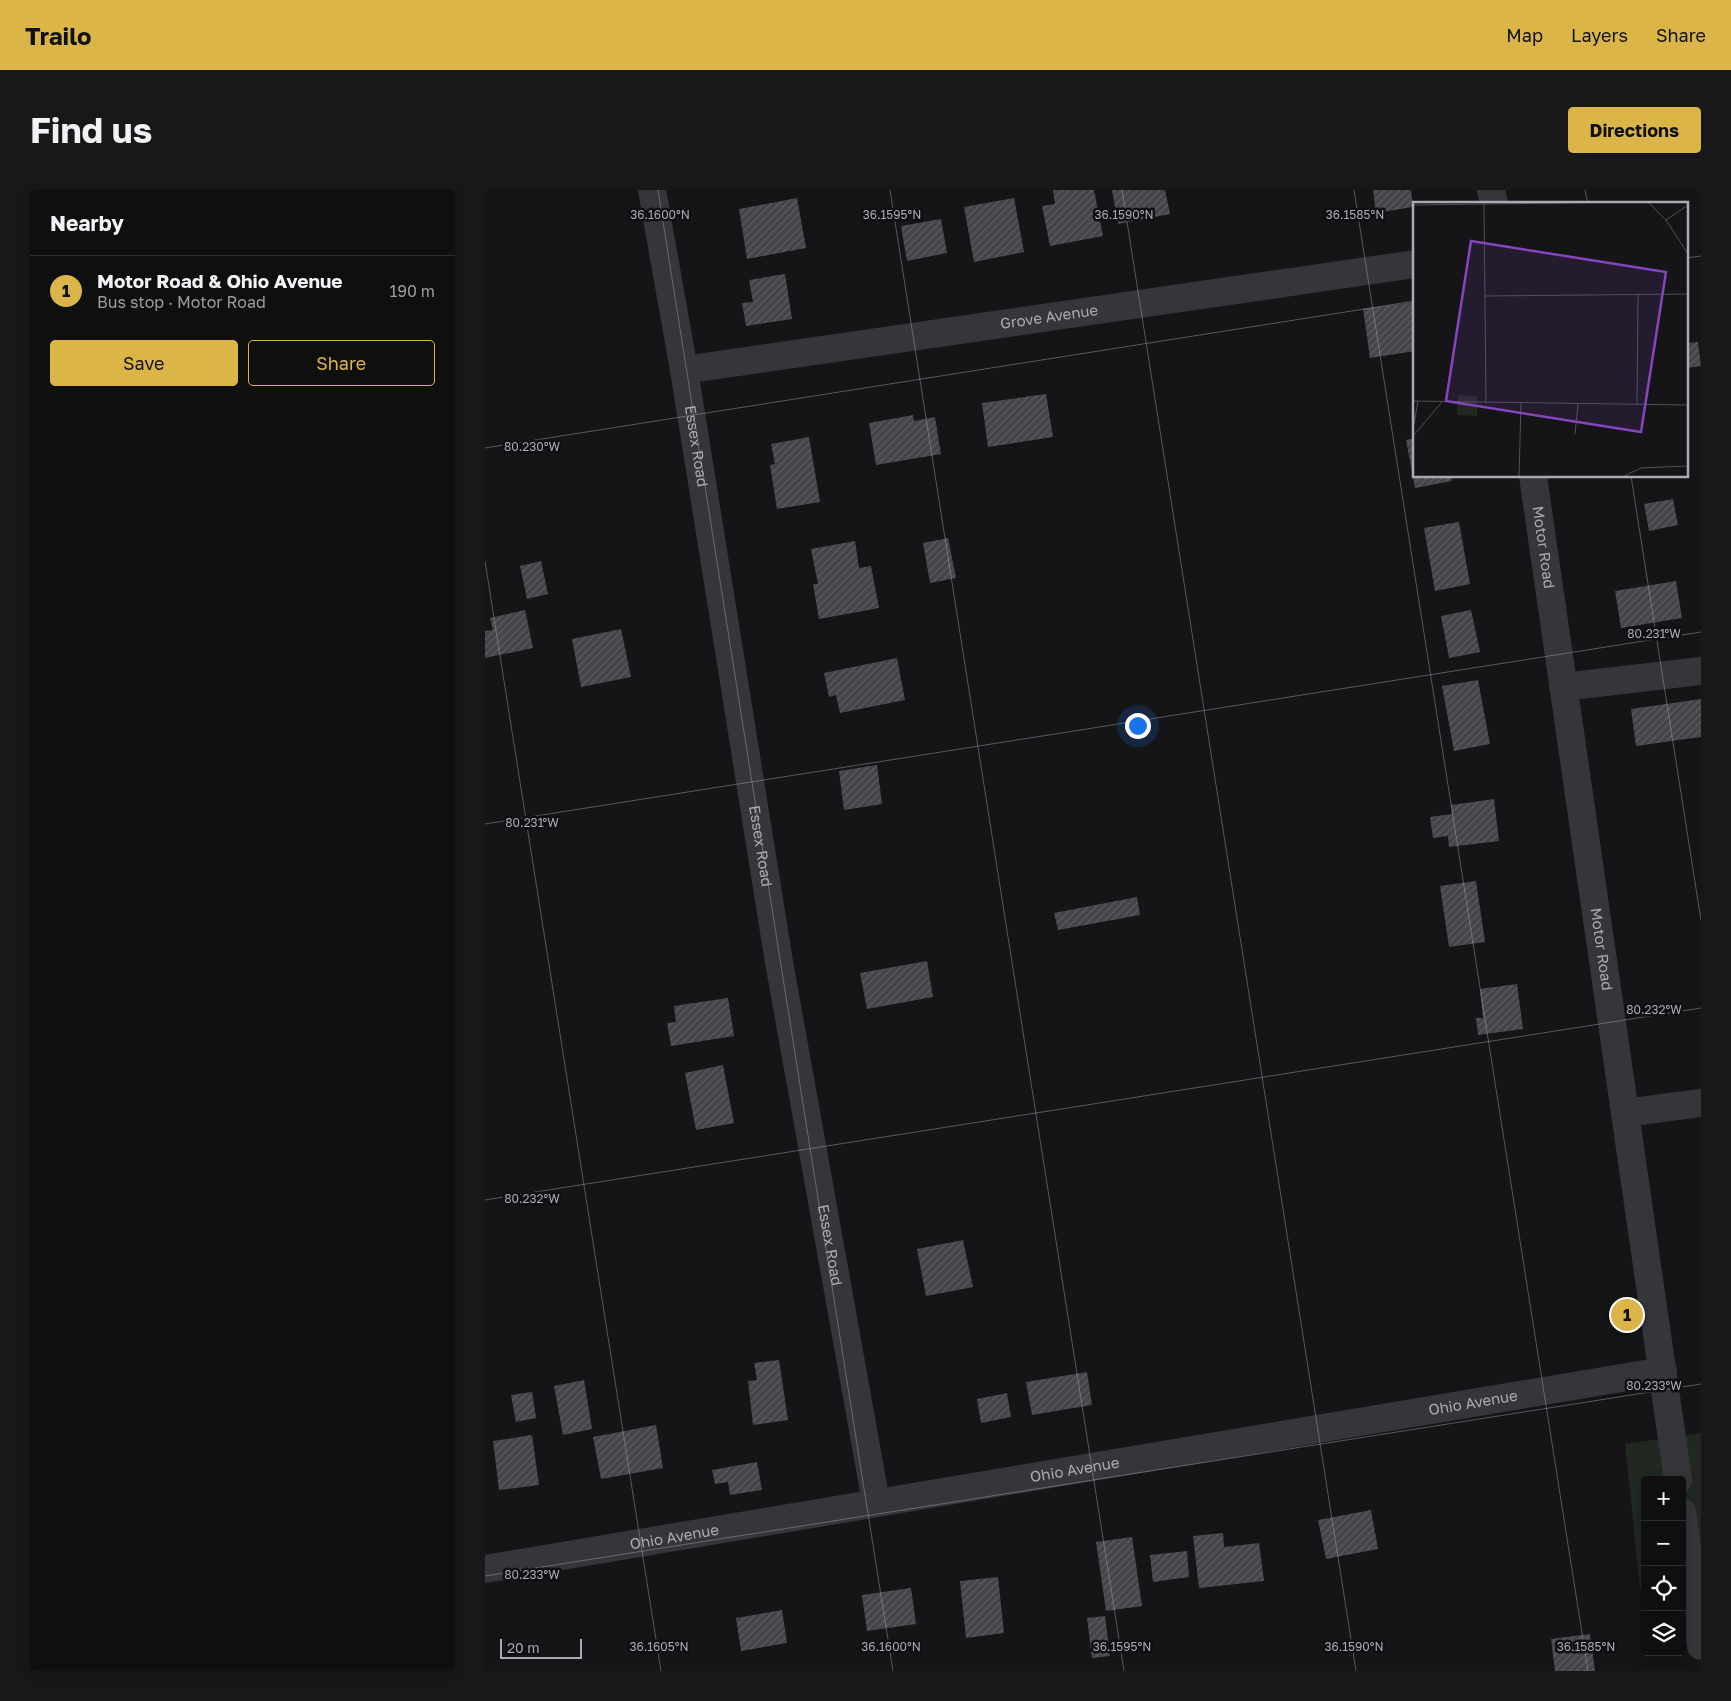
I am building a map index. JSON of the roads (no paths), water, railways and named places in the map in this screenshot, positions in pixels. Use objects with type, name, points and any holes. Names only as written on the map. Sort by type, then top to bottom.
[{"type":"street","name":"Essex Road","points":[[652,190],[684,370],[779,962],[876,1502]]},
{"type":"street","name":"Grove Avenue","points":[[684,370],[1413,264]]},
{"type":"street","name":"Motor Road","points":[[1533,478],[1677,1476]]},
{"type":"street","points":[[1563,687],[1701,671]]},
{"type":"street","points":[[1625,1113],[1701,1103]]},
{"type":"street","name":"Ohio Avenue","points":[[485,1569],[1663,1371]]},
{"type":"street","points":[[1683,1521],[1701,1646]]},
{"type":"place","name":"Motor Road & Ohio Avenue","points":[[1627,1315]]}]
